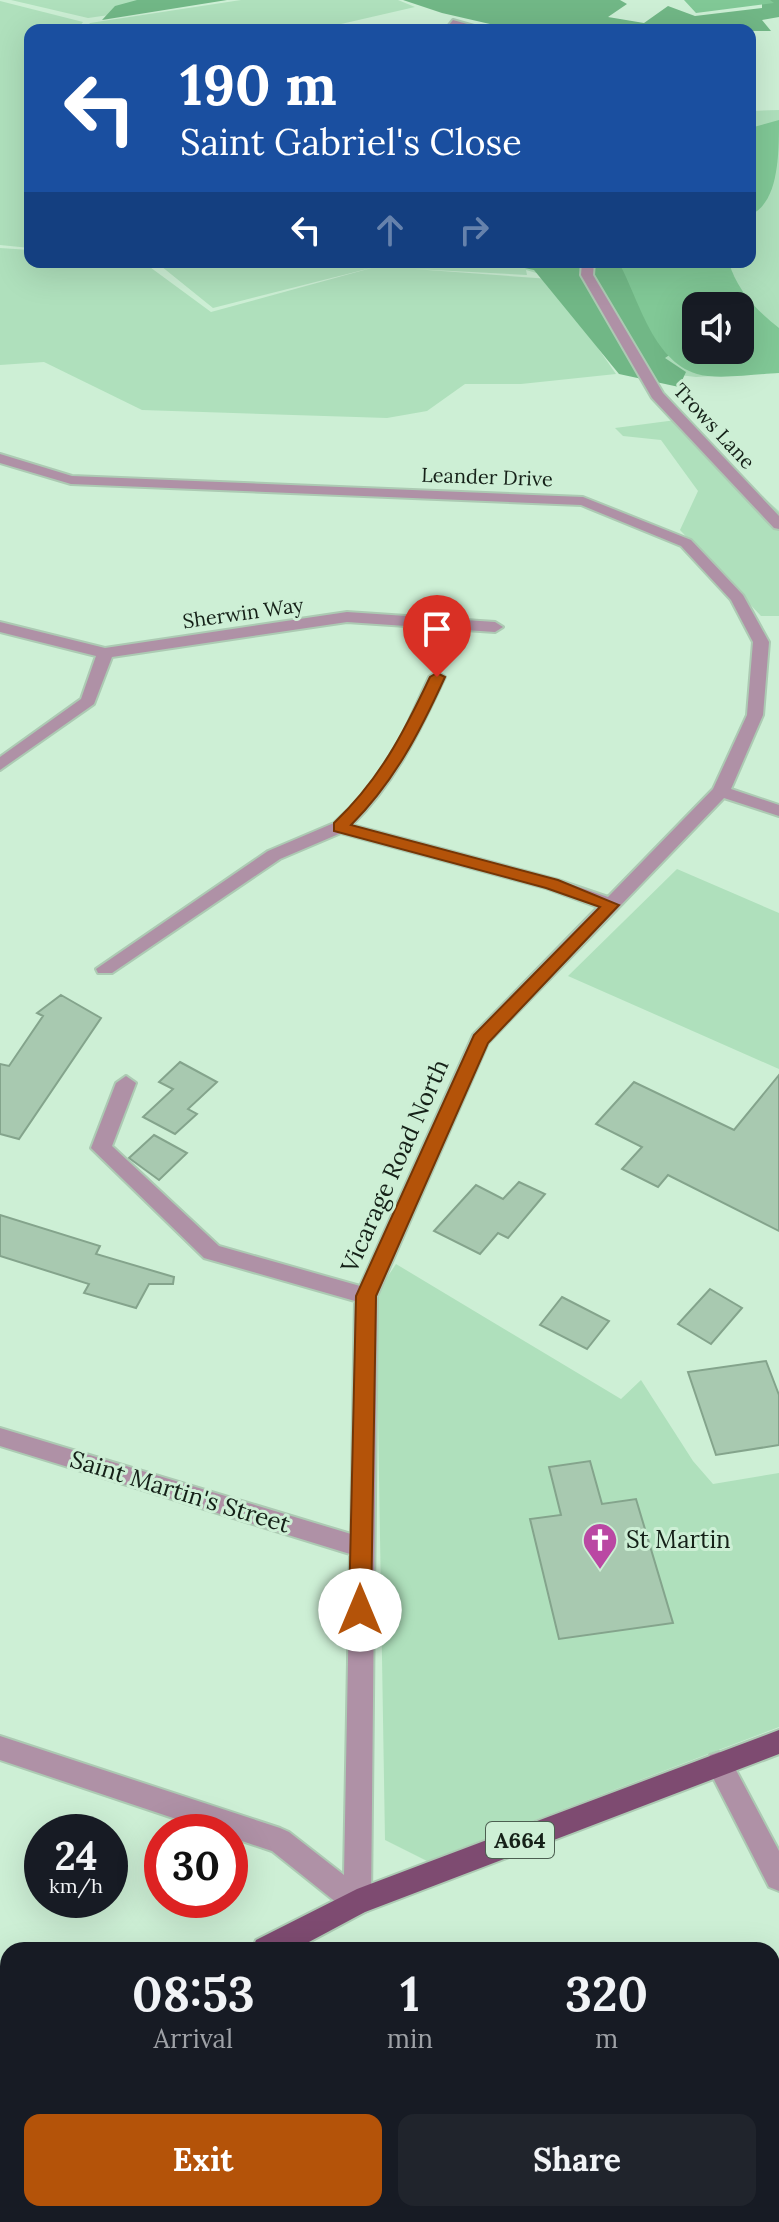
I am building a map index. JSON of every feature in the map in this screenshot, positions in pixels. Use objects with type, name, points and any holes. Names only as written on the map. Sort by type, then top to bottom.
[{"type":"main road","name":"A664","points":[[281,1942],[357,1902],[779,1742]]},
{"type":"street","name":"Trows Lane","points":[[588,268],[587,275],[657,395],[779,525]]},
{"type":"street","name":"Leander Drive","points":[[0,458],[71,480],[583,501],[686,543],[738,598],[761,642],[755,715],[721,791]]},
{"type":"street","name":"Sherwin Way","points":[[0,627],[105,653],[347,617],[495,627]]},
{"type":"street","points":[[0,765],[88,701],[105,653]]},
{"type":"street","points":[[105,969],[274,855],[340,827],[372,796],[410,736],[437,677]]},
{"type":"street","points":[[721,791],[779,811]]},
{"type":"street","name":"Vicarage Road North","points":[[357,1902],[366,1296],[480,1040],[721,791]]},
{"type":"street","points":[[340,827],[552,884],[611,905]]},
{"type":"street","points":[[126,1083],[101,1148],[212,1252],[366,1296]]},
{"type":"street","name":"Saint Martin's Street","points":[[0,1437],[361,1547]]},
{"type":"street","points":[[0,1748],[280,1841],[357,1902]]},
{"type":"street","points":[[719,1764],[779,1878]]},
{"type":"shaded area","points":[[11,0],[216,0],[88,18]]},
{"type":"shaded area","points":[[137,0],[227,0],[102,20],[115,6]]},
{"type":"shaded area","points":[[241,0],[398,0],[415,7],[341,24],[90,23]]},
{"type":"shaded area","points":[[403,0],[620,0],[627,4],[608,17],[644,23],[668,6],[695,16],[762,8],[762,0],[779,0],[779,17],[762,20],[771,31],[756,31],[756,24],[490,24]]},
{"type":"shaded area","points":[[684,0],[770,0],[774,3],[696,13]]},
{"type":"shaded area","points":[[0,1],[83,22],[24,24],[24,247],[0,245]]},
{"type":"shaded area","points":[[779,110],[779,372],[696,377],[663,373],[557,279],[526,270],[527,275],[414,269],[550,279],[616,374],[521,384],[465,384],[427,411],[387,418],[142,410],[44,362],[0,365],[0,248],[24,250],[24,268],[151,268],[211,312],[371,268],[756,268],[756,111]]},
{"type":"shaded area","points":[[779,120],[772,189],[756,211],[756,126]]},
{"type":"shaded area","points":[[163,268],[371,268],[213,308]]},
{"type":"shaded area","points":[[525,268],[649,268],[681,347],[665,358],[686,372],[679,387],[619,374],[534,270]]},
{"type":"shaded area","points":[[621,268],[731,268],[744,292],[682,292],[682,364],[754,364],[754,305],[779,328],[779,373],[715,377],[697,374],[682,367],[658,342]]},
{"type":"shaded area","points":[[676,420],[779,511],[779,616],[761,616],[680,530],[698,491],[661,440],[623,436],[615,428]]},
{"type":"shaded area","points":[[677,869],[779,913],[779,1069],[568,976]]},
{"type":"shaded area","points":[[396,1264],[621,1399],[641,1380],[693,1461],[713,1484],[779,1473],[779,1727],[427,1861],[385,1840],[376,1294]]},
{"type":"building","points":[[61,995],[101,1018],[19,1139],[0,1134],[0,1064],[9,1066],[43,1016],[37,1013]]},
{"type":"building","points":[[180,1062],[217,1082],[188,1109],[197,1114],[175,1134],[143,1117],[173,1089],[159,1082]]},
{"type":"building","points":[[779,1075],[779,1231],[668,1175],[658,1187],[622,1169],[642,1147],[596,1124],[634,1082],[734,1130]]},
{"type":"building","points":[[154,1135],[187,1153],[159,1180],[129,1158]]},
{"type":"building","points":[[519,1182],[545,1194],[508,1238],[498,1233],[480,1254],[434,1231],[476,1185],[503,1199]]},
{"type":"building","points":[[0,1215],[100,1246],[96,1254],[174,1277],[173,1284],[149,1284],[136,1308],[84,1293],[89,1284],[0,1256]]},
{"type":"building","points":[[710,1289],[742,1308],[711,1344],[678,1324]]},
{"type":"building","points":[[562,1297],[609,1321],[587,1349],[540,1325]]},
{"type":"building","points":[[766,1361],[779,1395],[779,1445],[716,1455],[688,1372]]},
{"type":"building","name":"St Martin","points":[[590,1461],[602,1504],[636,1499],[673,1623],[559,1639],[530,1519],[561,1515],[549,1467]]},
{"type":"place","name":"St Martin","points":[[600,1571]]},
{"type":"route","points":[[360,1610],[366,1296],[480,1040],[611,905],[552,884],[340,827],[372,796],[410,736],[437,677]]}]
